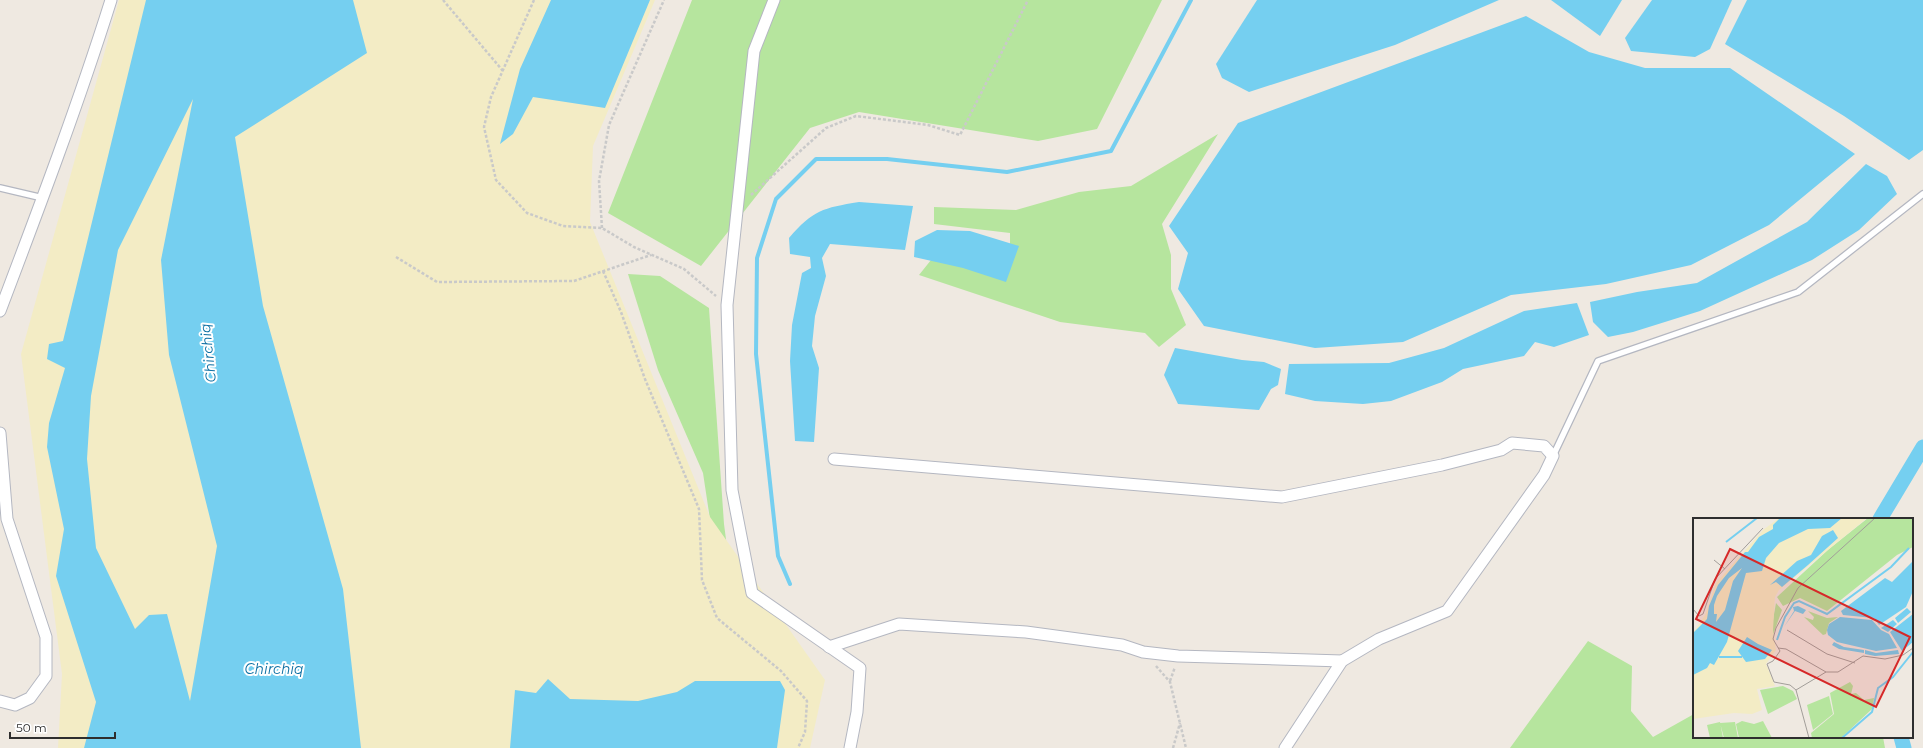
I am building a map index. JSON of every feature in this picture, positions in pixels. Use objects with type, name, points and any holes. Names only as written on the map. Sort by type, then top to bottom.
[{"type":"street","points":[[0,311],[43,198],[95,52],[111,0]]},
{"type":"street","points":[[774,0],[754,51],[727,305],[732,490],[752,593],[860,668],[857,712],[850,748]]},
{"type":"street","points":[[0,432],[7,518],[46,637],[46,676],[30,698],[15,705],[0,701]]},
{"type":"street","points":[[834,459],[1282,497],[1442,465],[1501,450],[1512,443],[1544,446],[1553,456],[1544,476],[1447,611],[1379,638],[1342,661],[1285,748]]},
{"type":"street","points":[[829,647],[899,624],[1026,632],[1122,645],[1142,652],[1178,656],[1342,661]]},
{"type":"lane","points":[[0,188],[43,198]]},
{"type":"lane","points":[[1553,456],[1598,361],[1798,292],[1923,194]]},
{"type":"path","points":[[443,0],[503,70]]},
{"type":"path","points":[[534,0],[490,97],[484,127],[496,180],[527,213],[563,226],[602,228],[634,247],[684,269],[727,305]]},
{"type":"path","points":[[602,228],[599,181],[609,125],[664,0]]},
{"type":"path","points":[[737,208],[826,128],[856,116],[928,125],[960,135],[1028,0]]},
{"type":"path","points":[[396,257],[438,282],[574,281],[651,255]]},
{"type":"path","points":[[603,271],[622,312],[645,379],[699,509],[702,580],[717,618],[781,671],[807,701],[805,732],[798,748]]},
{"type":"path","points":[[1142,652],[1170,682],[1186,748]]},
{"type":"path","points":[[1173,748],[1180,722]]},
{"type":"green space","points":[[692,0],[1162,0],[1097,129],[1038,141],[859,112],[810,128],[701,266],[608,213]]},
{"type":"green space","points":[[1218,134],[1162,224],[1171,255],[1171,289],[1186,325],[1159,347],[1145,333],[1060,322],[919,275],[931,260],[1010,263],[1010,233],[934,224],[934,207],[1016,210],[1079,192],[1131,186]]},
{"type":"green space","points":[[628,274],[660,276],[709,308],[724,524],[733,593],[721,592],[703,473],[658,370]]},
{"type":"green space","points":[[1588,641],[1632,666],[1631,711],[1653,737],[1693,715],[1693,738],[1883,738],[1885,748],[1510,748]]},
{"type":"sand","points":[[119,0],[655,0],[593,146],[590,222],[710,517],[825,680],[810,748],[58,748],[62,674],[21,354]]},
{"type":"water","name":"Chirchiq","points":[[146,0],[353,0],[367,53],[235,137],[263,306],[343,589],[361,748],[84,748],[96,702],[56,576],[64,529],[47,447],[49,423],[65,368],[47,359],[49,344],[63,341]],"holes":[[[193,99],[161,260],[169,355],[217,546],[190,701],[167,614],[149,615],[135,629],[96,548],[87,459],[91,396],[118,250]]]},
{"type":"water","points":[[551,0],[650,0],[605,108],[533,97],[513,134],[500,144],[520,69]]},
{"type":"water","points":[[1257,0],[1499,0],[1395,45],[1249,92],[1222,78],[1216,64]]},
{"type":"water","points":[[1551,0],[1622,0],[1600,36]]},
{"type":"water","points":[[1652,0],[1732,0],[1710,49],[1695,57],[1631,51],[1625,38]]},
{"type":"water","points":[[1747,0],[1923,0],[1923,150],[1909,160],[1844,116],[1725,44]]},
{"type":"water","points":[[1526,16],[1589,52],[1645,68],[1730,68],[1855,154],[1769,225],[1691,265],[1606,284],[1511,295],[1403,342],[1315,348],[1204,326],[1178,289],[1188,253],[1169,226],[1238,123]]},
{"type":"water","points":[[1866,164],[1887,176],[1897,194],[1859,230],[1812,260],[1700,311],[1633,332],[1608,337],[1593,322],[1590,302],[1637,292],[1697,283],[1807,222]]},
{"type":"water","points":[[859,202],[913,206],[905,250],[830,244],[822,258],[826,276],[815,316],[812,346],[819,368],[814,442],[795,441],[790,361],[792,325],[802,273],[811,268],[810,257],[790,254],[789,238],[805,221],[812,216],[836,206]]},
{"type":"water","points":[[937,230],[970,231],[1019,246],[1006,282],[963,268],[914,257],[915,241]]},
{"type":"water","points":[[1577,303],[1589,335],[1554,347],[1535,342],[1524,356],[1463,369],[1442,382],[1391,401],[1363,404],[1315,401],[1285,394],[1289,364],[1389,363],[1444,348],[1524,311]]},
{"type":"water","points":[[1175,348],[1242,360],[1264,362],[1281,369],[1278,385],[1271,389],[1259,410],[1178,404],[1164,375]]},
{"type":"water","points":[[548,679],[570,699],[638,701],[677,692],[695,681],[780,681],[785,690],[777,748],[510,748],[515,690],[536,693]]},
{"type":"waterway","points":[[790,584],[778,556],[756,354],[757,258],[776,199],[816,159],[887,159],[1007,172],[1111,151],[1191,0]]},
{"type":"waterway","points":[[1881,518],[1923,447]]},
{"type":"waterway","points":[[1901,738],[1904,748]]}]
